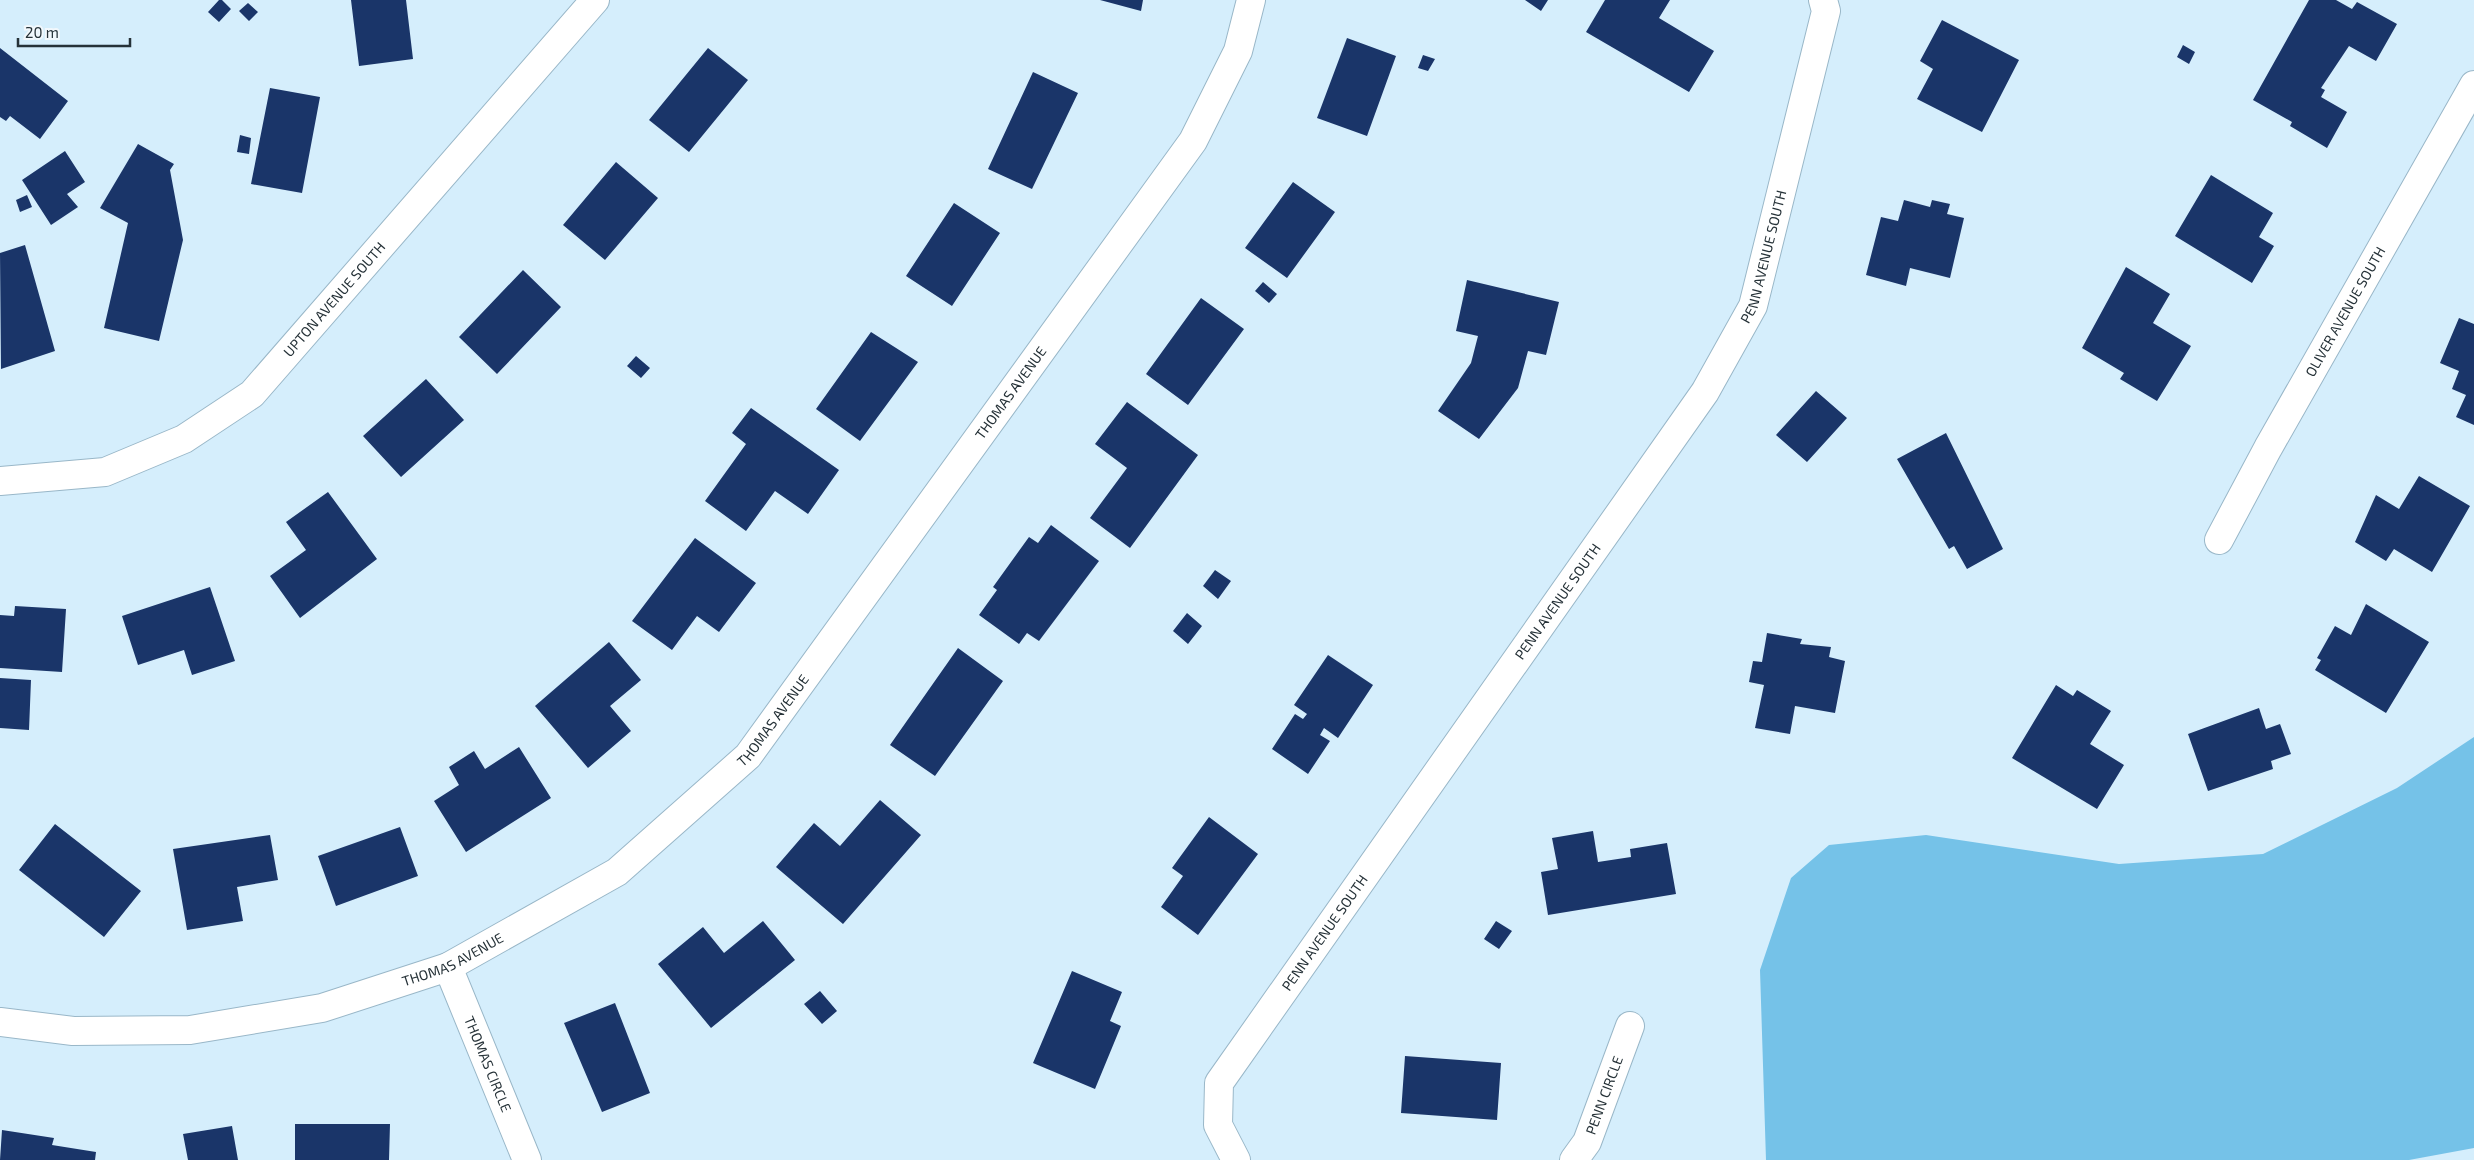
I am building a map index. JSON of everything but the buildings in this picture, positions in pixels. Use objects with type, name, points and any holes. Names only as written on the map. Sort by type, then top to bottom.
[{"type":"street","name":"UPTON AVENUE SOUTH","points":[[0,481],[105,472],[184,439],[252,394],[595,0]]},
{"type":"street","name":"THOMAS AVENUE","points":[[0,1022],[73,1031],[190,1030],[322,1008],[448,967],[616,872],[748,756],[1193,141],[1238,50],[1252,0]]},
{"type":"street","name":"PENN AVENUE SOUTH","points":[[1236,1160],[1218,1125],[1219,1083],[1705,392],[1753,306],[1826,11],[1823,0]]},
{"type":"street","name":"OLIVER AVENUE SOUTH","points":[[2218,540],[2474,85]]},
{"type":"street","name":"THOMAS CIRCLE","points":[[448,967],[527,1160]]},
{"type":"street","name":"PENN CIRCLE","points":[[1574,1160],[1587,1142],[1630,1026]]},
{"type":"shaded area","points":[[2474,737],[2474,1148],[2409,1160],[1766,1160],[1760,970],[1791,878],[1829,845],[1926,835],[2119,864],[2263,854],[2397,788]]}]
